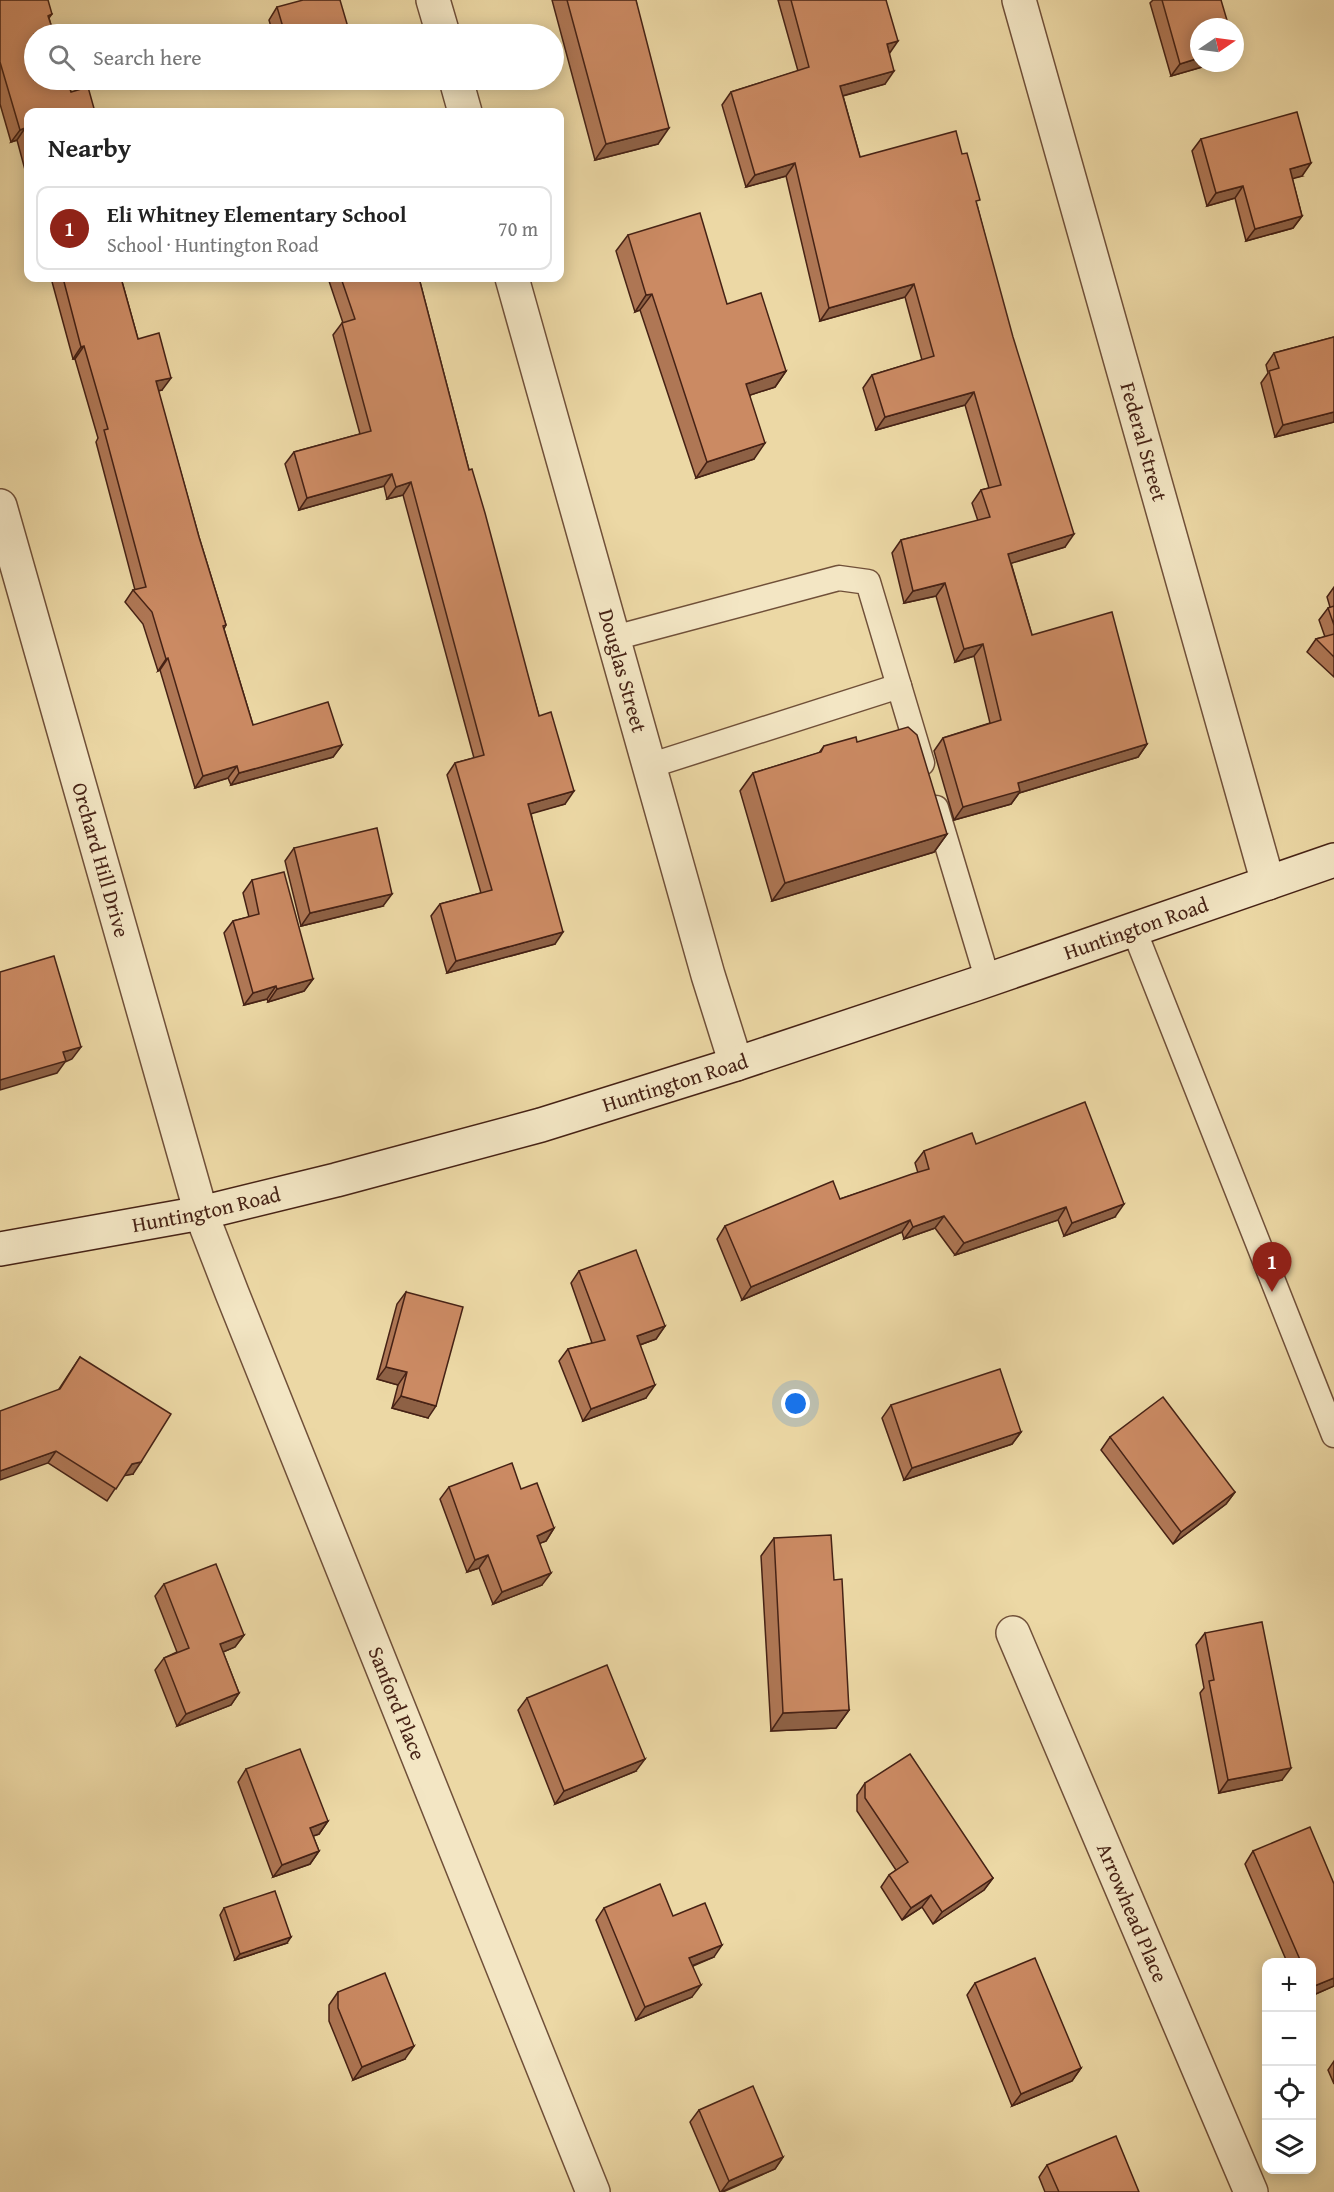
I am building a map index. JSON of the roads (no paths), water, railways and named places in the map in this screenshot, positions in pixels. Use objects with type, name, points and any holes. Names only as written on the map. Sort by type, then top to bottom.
[{"type":"street","points":[[434,0],[440,24]]},
{"type":"street","name":"Federal Street","points":[[1019,0],[1268,883]]},
{"type":"street","points":[[459,90],[464,108]]},
{"type":"street","name":"Douglas Street","points":[[513,282],[649,766],[736,1064]]},
{"type":"street","name":"Orchard Hill Drive","points":[[0,506],[201,1213]]},
{"type":"street","name":"Huntington Road","points":[[0,1249],[201,1213],[336,1180],[541,1125],[988,981],[1334,861]]},
{"type":"street","name":"Sanford Place","points":[[201,1213],[593,2192]]},
{"type":"street","name":"Arrowhead Place","points":[[1013,1633],[1251,2192]]},
{"type":"lane","points":[[614,638],[839,578],[868,582],[988,981]]},
{"type":"lane","points":[[649,766],[899,686]]},
{"type":"lane","points":[[1134,930],[1334,1435]]},
{"type":"place","name":"Eli Whitney Elementary School","points":[[1272,1292]]}]
